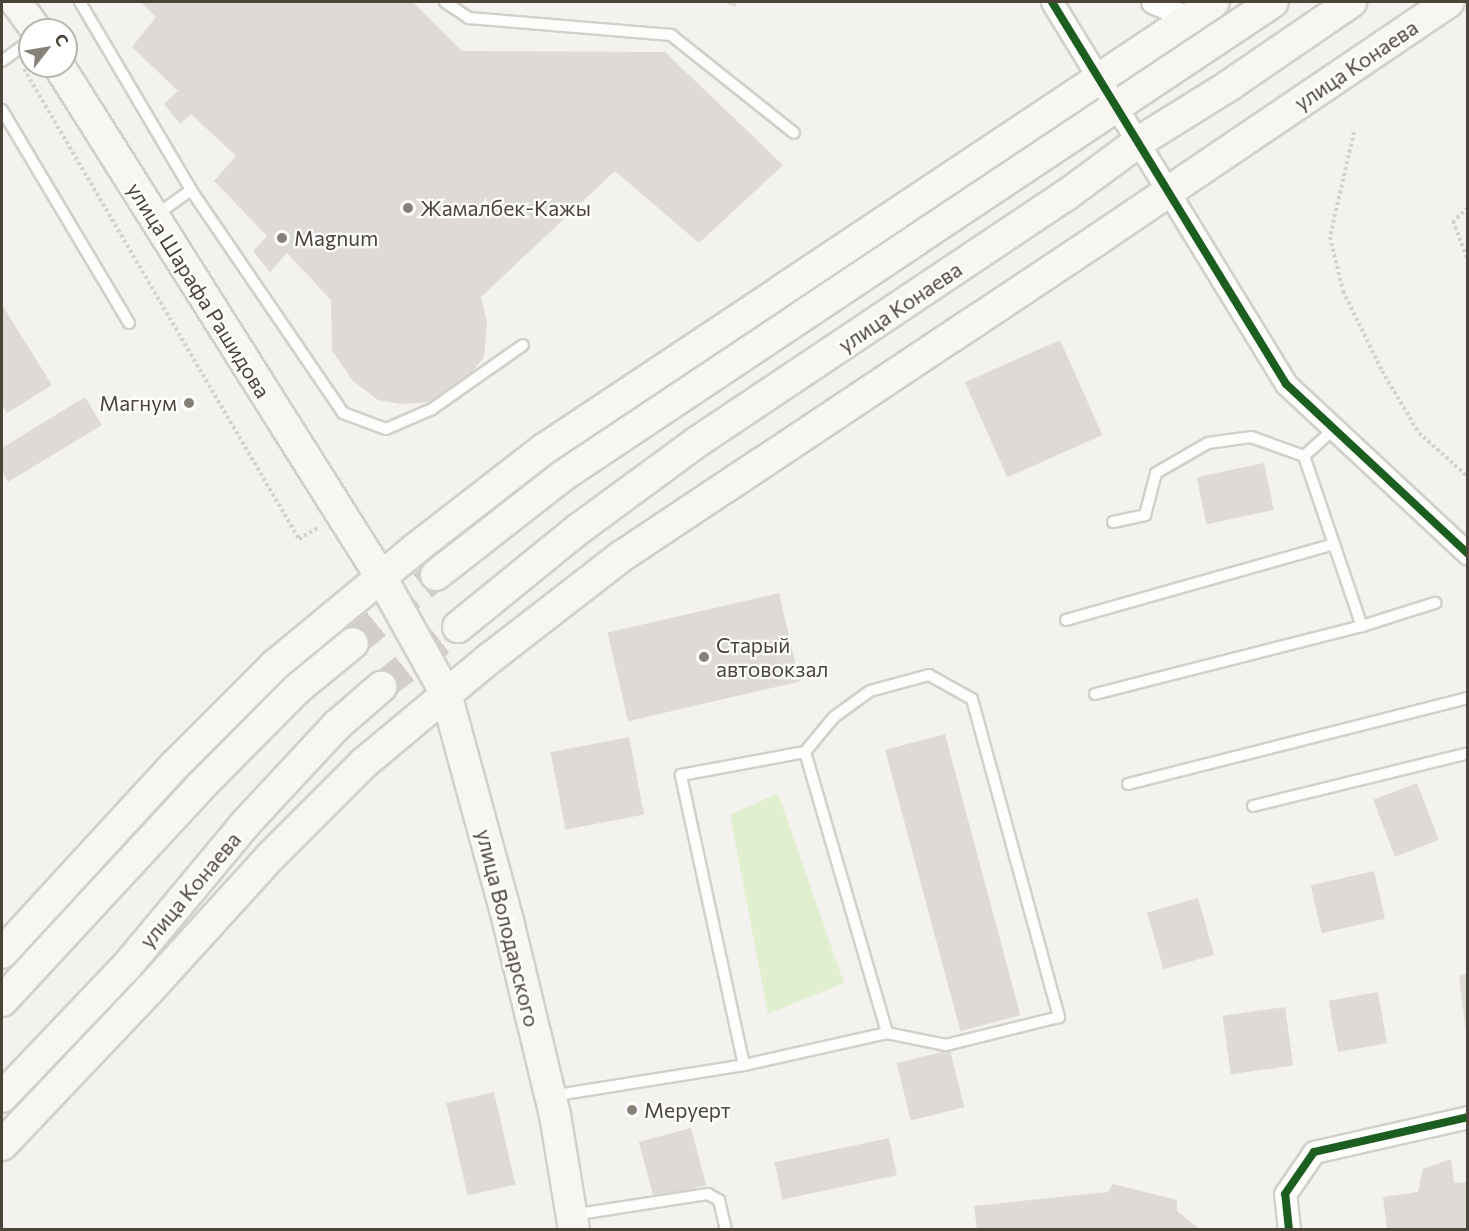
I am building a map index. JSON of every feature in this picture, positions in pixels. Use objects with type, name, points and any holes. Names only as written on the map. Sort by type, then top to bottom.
[{"type":"main road","points":[[16,2],[27,18]]},
{"type":"main road","points":[[2,953],[175,765],[275,665],[381,577],[553,442],[1214,2]]},
{"type":"main road","points":[[436,574],[564,475],[1273,2]]},
{"type":"main road","name":"улица Конаева","points":[[458,627],[580,528],[697,442],[1065,196],[1137,142],[1230,85],[1351,2]]},
{"type":"main road","name":"улица Конаева","points":[[2,1145],[150,989],[270,857],[364,763],[446,694],[622,556],[1449,2]]},
{"type":"main road","name":"улица Шарафа Рашидова","points":[[67,78],[339,514],[381,577]]},
{"type":"main road","name":"улица Володарского","points":[[381,577],[446,694],[508,921],[551,1096],[573,1222]]},
{"type":"main road","points":[[2,1001],[199,788],[297,689],[353,643]]},
{"type":"main road","name":"улица Конаева","points":[[2,1097],[126,967],[245,824],[336,726],[381,687]]},
{"type":"street","points":[[1052,2],[1286,384],[1467,554]]},
{"type":"street","points":[[1152,2],[1189,18]]},
{"type":"street","points":[[1289,1230],[1285,1194],[1314,1152],[1467,1117]]},
{"type":"lane","points":[[80,2],[191,190],[343,413],[386,429],[432,409],[524,345]]},
{"type":"lane","points":[[445,2],[469,18],[671,35],[794,133]]},
{"type":"lane","points":[[2,61],[18,49]]},
{"type":"lane","points":[[2,110],[129,323]]},
{"type":"lane","points":[[154,217],[191,190]]},
{"type":"lane","points":[[1304,456],[1334,429]]},
{"type":"lane","points":[[1113,522],[1145,515],[1155,473],[1208,443],[1251,437],[1304,456]]},
{"type":"lane","points":[[1304,456],[1362,626]]},
{"type":"lane","points":[[1066,620],[1334,544]]},
{"type":"lane","points":[[1095,694],[1362,626],[1435,603]]},
{"type":"lane","points":[[551,1096],[744,1065],[887,1033],[946,1045],[1059,1017],[972,699],[929,675],[870,691],[834,717],[805,752],[681,775],[744,1065]]},
{"type":"lane","points":[[1128,784],[1467,698]]},
{"type":"lane","points":[[805,752],[887,1033]]},
{"type":"lane","points":[[1254,806],[1467,753]]},
{"type":"lane","points":[[573,1222],[708,1194],[719,1200],[726,1230]]},
{"type":"path","points":[[14,52],[299,539],[339,514]]},
{"type":"path","points":[[1354,132],[1330,237],[1343,291],[1382,371],[1419,433],[1467,477]]},
{"type":"path","points":[[1467,208],[1453,221],[1465,248],[1467,261]]},
{"type":"green space","points":[[778,793],[844,983],[768,1014],[730,815]]},
{"type":"building","name":"Жамалбек-Кажы","points":[[141,2],[413,2],[462,51],[665,52],[783,165],[699,243],[615,171],[481,297],[487,323],[484,357],[462,385],[429,402],[402,404],[378,400],[352,380],[332,350],[331,300],[287,253],[270,272],[253,251],[267,236],[214,181],[236,156],[191,114],[180,124],[164,104],[178,91],[132,47],[156,17]]},
{"type":"building","points":[[723,2],[737,2],[735,7]]},
{"type":"building","points":[[2,305],[52,385],[7,413],[2,405]]},
{"type":"building","points":[[1060,340],[1102,435],[1007,477],[965,382]]},
{"type":"building","points":[[85,397],[102,425],[8,482],[2,471],[2,448]]},
{"type":"building","points":[[1264,463],[1274,510],[1206,524],[1197,477]]},
{"type":"building","name":"Старый автовокзал","points":[[779,593],[799,682],[628,721],[608,633]]},
{"type":"building","points":[[945,734],[1020,1015],[960,1031],[885,750]]},
{"type":"building","points":[[629,737],[644,815],[566,830],[550,752]]},
{"type":"building","points":[[1417,783],[1439,840],[1395,857],[1373,800]]},
{"type":"building","points":[[1374,871],[1385,919],[1322,933],[1311,886]]},
{"type":"building","points":[[1198,898],[1214,955],[1163,969],[1147,913]]},
{"type":"building","points":[[1468,974],[1468,1032],[1466,1032],[1459,976]]},
{"type":"building","points":[[1378,992],[1387,1043],[1338,1052],[1329,1001]]},
{"type":"building","points":[[1285,1007],[1293,1065],[1231,1074],[1223,1016]]},
{"type":"building","points":[[950,1050],[964,1107],[911,1121],[897,1063]]},
{"type":"building","points":[[494,1092],[515,1185],[468,1196],[446,1103]]},
{"type":"building","points":[[691,1128],[706,1185],[654,1199],[639,1142]]},
{"type":"building","points":[[889,1138],[897,1175],[782,1199],[775,1162]]},
{"type":"building","points":[[1451,1159],[1454,1183],[1468,1182],[1468,1230],[1387,1230],[1383,1197],[1418,1192],[1423,1169]]},
{"type":"building","points":[[1113,1184],[1177,1200],[1177,1211],[1201,1230],[977,1230],[974,1206],[1108,1192]]},
{"type":"tunnel","points":[[353,643],[436,575]]},
{"type":"tunnel","points":[[381,687],[458,627]]},
{"type":"cycle path","points":[[1052,2],[1286,384],[1468,554]]},
{"type":"cycle path","points":[[1289,1230],[1285,1194],[1314,1152],[1468,1117]]},
{"type":"place","name":"Жамалбек-Кажы","points":[[408,208]]},
{"type":"place","name":"Magnum","points":[[282,238]]},
{"type":"place","name":"Магнум","points":[[189,403]]},
{"type":"place","name":"Старый автовокзал","points":[[704,657]]},
{"type":"place","name":"Меруерт","points":[[632,1110]]}]
